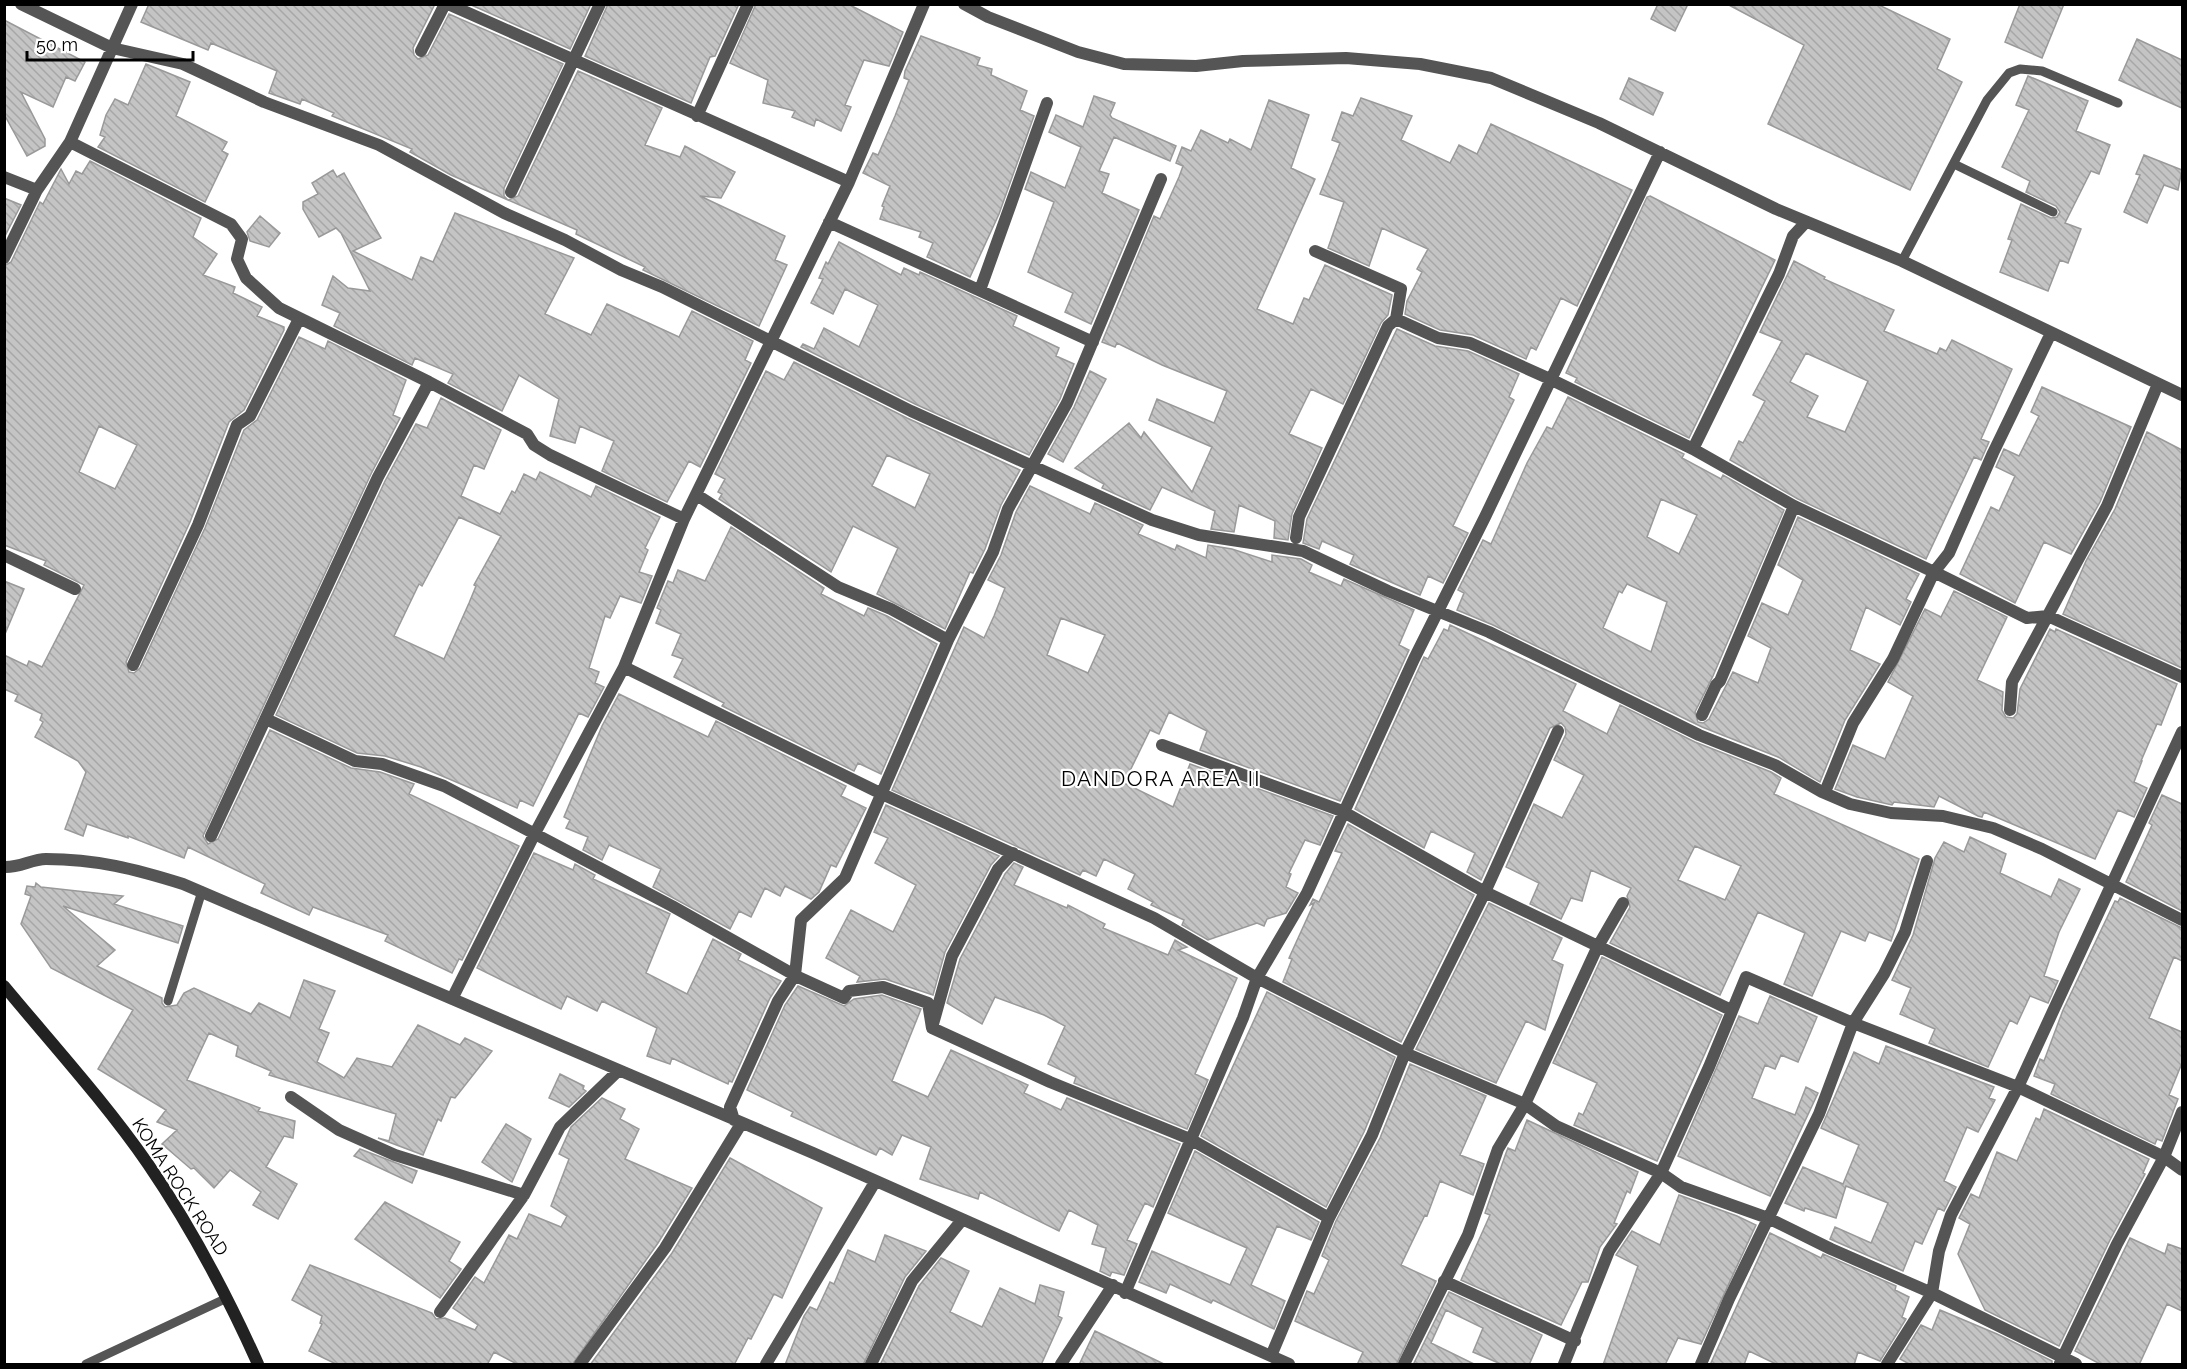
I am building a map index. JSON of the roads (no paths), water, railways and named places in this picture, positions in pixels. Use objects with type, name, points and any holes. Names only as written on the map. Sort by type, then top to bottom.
[{"type":"main road","name":"KOMA ROCK ROAD","points":[[4,986],[117,1121],[148,1165],[226,1298],[258,1365]]},
{"type":"street","points":[[21,4],[112,48],[183,64],[264,102],[379,145],[504,213],[1032,466],[1152,520],[1199,535],[1303,551],[1437,612],[1489,632],[1699,735],[1775,765],[1822,792],[1850,804],[1907,816],[1943,816],[1993,828],[2182,920]]},
{"type":"street","points":[[4,258],[37,190],[70,142],[132,4]]},
{"type":"street","points":[[422,51],[447,4],[573,62],[849,182]]},
{"type":"street","points":[[511,192],[600,4]]},
{"type":"street","points":[[697,116],[748,4]]},
{"type":"street","points":[[452,999],[534,835],[624,667],[684,519],[849,182],[924,4]]},
{"type":"street","points":[[964,4],[988,17],[1078,52],[1124,64],[1174,66],[1346,58],[1420,64],[1491,78],[1599,123],[1806,222],[1902,261],[2182,395]]},
{"type":"street","points":[[980,290],[1047,103]]},
{"type":"street","points":[[70,142],[231,224],[242,239],[237,259],[246,278],[279,309],[429,382],[527,434],[534,445],[550,454],[684,519]]},
{"type":"street","points":[[1125,1293],[1243,1018],[1257,978],[1307,893],[1331,844],[1342,811],[1660,152]]},
{"type":"street","points":[[4,177],[37,190]]},
{"type":"street","points":[[738,1122],[730,1107],[778,1000],[795,975],[801,920],[845,878],[948,640],[993,552],[1008,509],[1067,403],[1161,179]]},
{"type":"street","points":[[829,222],[1093,342]]},
{"type":"street","points":[[1693,449],[1779,274],[1793,236],[1806,222]]},
{"type":"street","points":[[1296,538],[1299,517],[1388,326],[1396,319],[1401,289],[1315,251]]},
{"type":"street","points":[[133,665],[198,525],[237,425],[250,416],[299,319]]},
{"type":"street","points":[[1396,319],[1438,338],[1470,343],[1550,379],[1693,449],[1794,506],[2027,618],[2049,616],[2182,677]]},
{"type":"street","points":[[1827,787],[1853,723],[1893,659],[1934,572],[1949,553],[1993,453],[2051,333]]},
{"type":"street","points":[[211,836],[378,477],[429,382]]},
{"type":"street","points":[[2010,710],[2012,682],[2107,506],[2126,455],[2158,384]]},
{"type":"street","points":[[697,495],[838,587],[891,609],[948,640]]},
{"type":"street","points":[[1702,715],[1720,681],[1794,506]]},
{"type":"street","points":[[4,555],[31,570],[75,589]]},
{"type":"street","points":[[624,667],[882,794],[1154,918],[1257,978],[1405,1053],[1525,1104],[1556,1126],[1662,1173],[1681,1187],[1768,1218],[1831,1249],[1932,1293],[2062,1361],[2076,1365]]},
{"type":"street","points":[[266,719],[355,761],[382,764],[444,786],[672,906],[795,975],[844,998],[849,991],[883,987],[928,1003],[932,1028]]},
{"type":"street","points":[[1271,1356],[1329,1218],[1372,1135],[1405,1053],[1485,892],[1558,730]]},
{"type":"street","points":[[1887,1365],[1932,1293],[1939,1251],[1951,1215],[2018,1087],[2182,732]]},
{"type":"street","points":[[1162,745],[1342,811],[1485,892],[1597,948],[1731,1010]]},
{"type":"street","points":[[932,1028],[952,956],[998,869],[1013,853]]},
{"type":"street","points":[[6,869],[42,859],[101,861],[129,867],[202,891],[1113,1285],[1125,1293],[1289,1365]]},
{"type":"street","points":[[1701,1365],[1818,1114],[1852,1023],[1879,983],[1905,933],[1928,861]]},
{"type":"street","points":[[1404,1365],[1468,1235],[1498,1149],[1525,1104],[1597,948],[1623,903]]},
{"type":"street","points":[[1564,1365],[1610,1251],[1662,1173],[1746,977],[1852,1023],[2018,1087],[2164,1157],[2182,1170]]},
{"type":"street","points":[[932,1028],[1050,1082],[1190,1139],[1329,1218]]},
{"type":"street","points":[[440,1312],[524,1195],[560,1127],[617,1072]]},
{"type":"street","points":[[291,1096],[339,1130],[395,1155],[524,1195]]},
{"type":"street","points":[[2062,1361],[2117,1244],[2164,1157],[2182,1112]]},
{"type":"street","points":[[580,1365],[665,1248],[712,1176],[738,1122]]},
{"type":"street","points":[[766,1365],[875,1182]]},
{"type":"street","points":[[871,1365],[912,1281],[962,1220]]},
{"type":"street","points":[[1444,1281],[1575,1341]]},
{"type":"street","points":[[1061,1365],[1113,1285]]},
{"type":"lane","points":[[1902,261],[1987,100],[2009,73],[2020,69],[2042,71],[2118,103]]},
{"type":"lane","points":[[1954,164],[2053,212]]},
{"type":"lane","points":[[168,1001],[202,891]]},
{"type":"lane","points":[[86,1365],[226,1298]]},
{"type":"district","name":"DANDORA AREA II","points":[[1161,779]]}]
